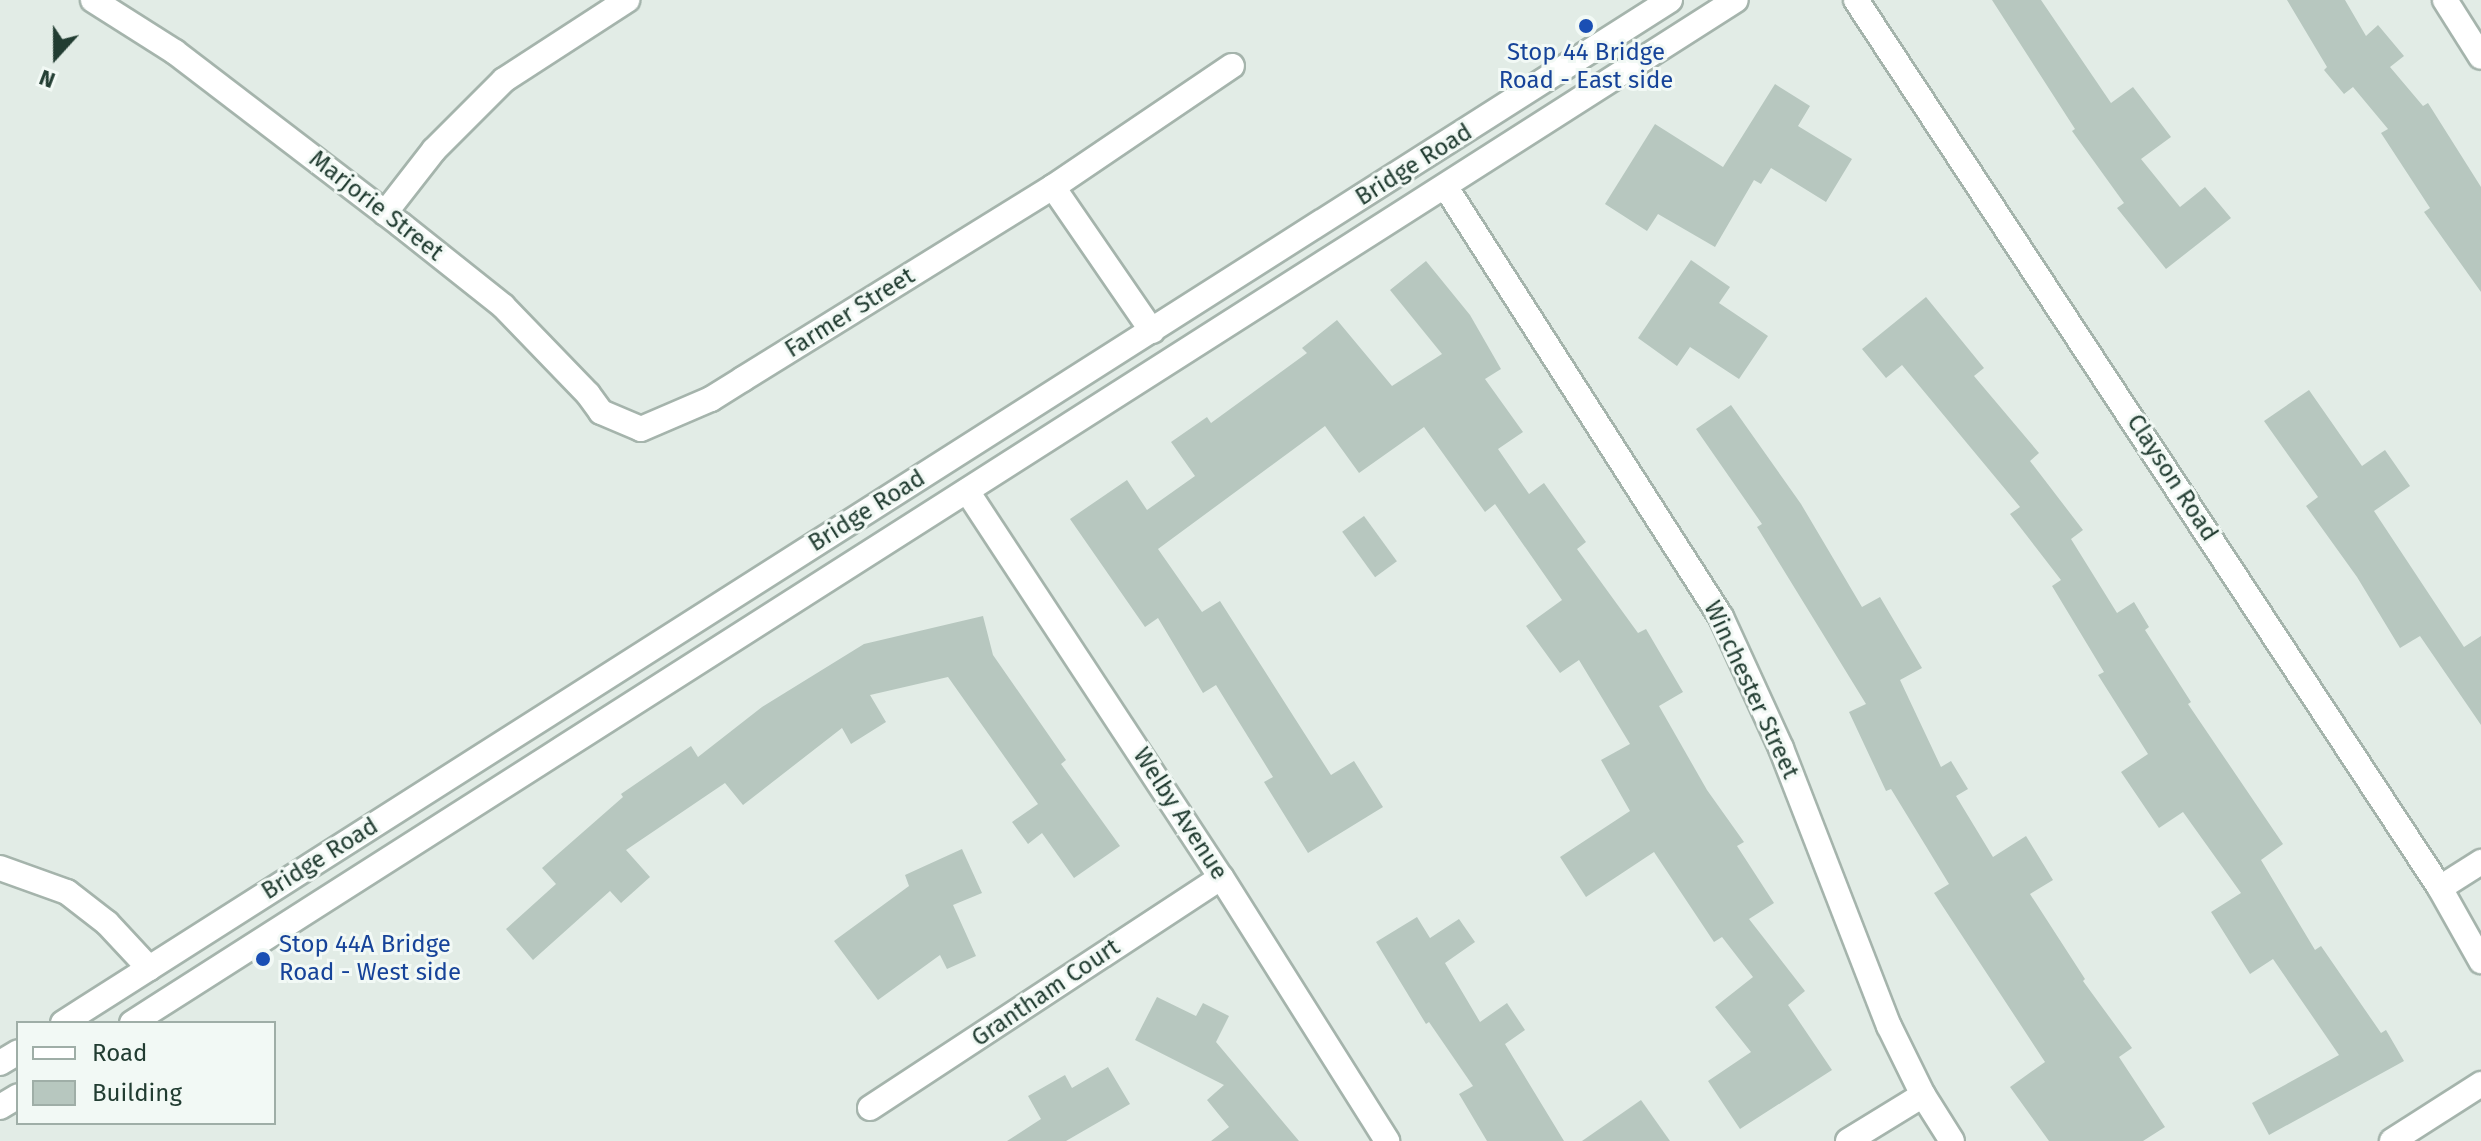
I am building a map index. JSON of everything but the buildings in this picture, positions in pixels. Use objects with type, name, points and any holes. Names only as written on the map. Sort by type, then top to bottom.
[{"type":"street","name":"Marjorie Street","points":[[93,0],[175,52],[385,213],[503,306],[601,412],[641,429]]},
{"type":"street","points":[[385,213],[434,150],[504,80],[627,0]]},
{"type":"street","name":"Bridge Road","points":[[66,1021],[1670,0]]},
{"type":"street","name":"Bridge Road","points":[[135,1021],[1736,0]]},
{"type":"street","name":"Clayson Road","points":[[1856,0],[2440,888],[2481,961]]},
{"type":"street","points":[[2445,0],[2481,57]]},
{"type":"street","name":"Farmer Street","points":[[641,429],[711,399],[1053,187],[1232,66]]},
{"type":"street","name":"Winchester Street","points":[[1426,158],[1721,617],[1781,748],[1889,1026],[1923,1095],[1952,1141]]},
{"type":"street","points":[[1053,187],[1152,331]]},
{"type":"street","name":"Welby Avenue","points":[[948,460],[1221,877],[1387,1141]]},
{"type":"street","points":[[2440,888],[2481,862]]},
{"type":"street","points":[[0,868],[67,892],[107,923],[175,996]]},
{"type":"street","name":"Grantham Court","points":[[870,1108],[1221,877]]},
{"type":"street","points":[[2392,1141],[2481,1084]]},
{"type":"street","points":[[1848,1141],[1923,1095]]},
{"type":"place","name":"Stop 44 Bridge Road - East side","points":[[1586,26]]},
{"type":"place","name":"Stop 44A Bridge Road - West side","points":[[263,959]]}]
